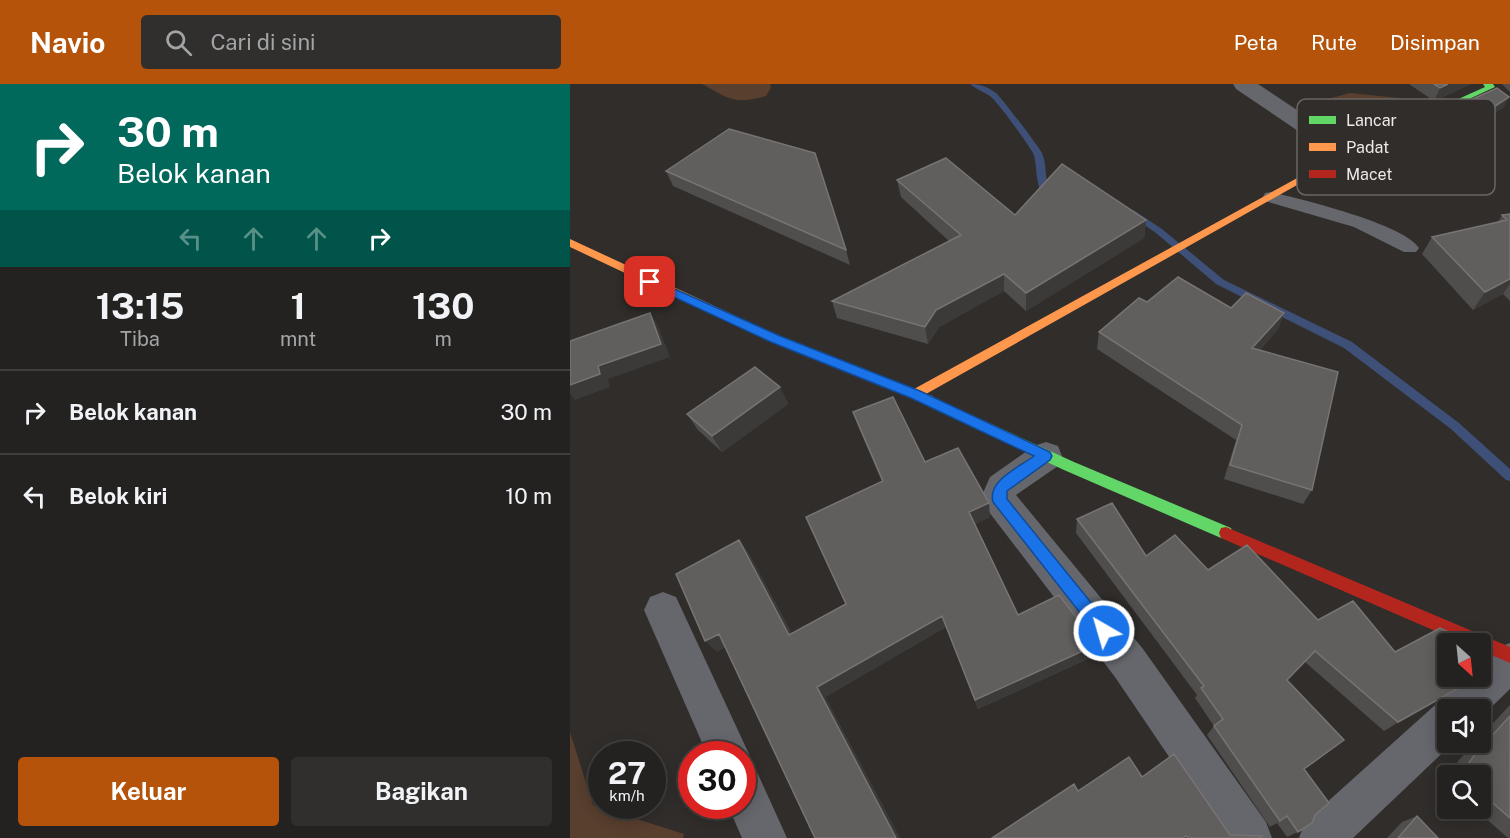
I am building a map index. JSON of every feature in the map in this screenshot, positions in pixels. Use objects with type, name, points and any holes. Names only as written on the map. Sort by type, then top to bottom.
[{"type":"street","points":[[1244,84],[1297,120]]},
{"type":"street","points":[[1468,99],[1493,88]]},
{"type":"street","points":[[916,394],[1297,182]]},
{"type":"street","points":[[570,243],[776,339],[916,394],[1046,456],[1510,655]]},
{"type":"street","points":[[1046,456],[1002,487],[999,495],[1000,502],[1129,663],[1250,838]]},
{"type":"street","points":[[663,610],[722,741]]},
{"type":"street","points":[[1471,699],[1510,662]]},
{"type":"street","points":[[1321,838],[1437,730]]},
{"type":"street","points":[[756,818],[765,838]]},
{"type":"lane","points":[[1271,197],[1358,221],[1410,248]]},
{"type":"shaded area","points":[[702,84],[770,84],[771,88],[766,96],[739,100],[726,97]]},
{"type":"shaded area","points":[[1350,93],[1400,99],[1328,99]]},
{"type":"shaded area","points":[[570,732],[588,789],[588,819],[637,819],[684,834],[683,838],[570,838]]},
{"type":"building","points":[[1434,84],[1448,84],[1440,88]]},
{"type":"building","points":[[1497,88],[1509,97],[1495,106],[1495,99],[1472,99]]},
{"type":"building","points":[[729,129],[815,153],[846,250],[666,171]]},
{"type":"building","points":[[946,158],[1015,215],[1062,164],[1146,220],[1026,293],[1004,274],[936,310],[925,327],[832,301],[961,235],[897,180]]},
{"type":"building","points":[[1510,214],[1510,279],[1485,292],[1432,237],[1507,220],[1502,215]]},
{"type":"building","points":[[1178,277],[1231,308],[1246,293],[1284,313],[1252,348],[1338,372],[1312,490],[1230,465],[1242,425],[1099,332],[1139,298],[1147,302]]},
{"type":"building","points":[[650,313],[661,344],[598,366],[600,374],[570,385],[570,341]]},
{"type":"building","points":[[755,367],[780,387],[712,436],[687,414]]},
{"type":"building","points":[[893,397],[925,462],[958,448],[989,503],[969,512],[1018,615],[1059,595],[1082,625],[1094,646],[975,700],[942,616],[817,687],[896,838],[815,838],[719,634],[705,641],[676,574],[739,540],[789,635],[846,604],[806,517],[883,481],[853,412]]},
{"type":"building","points":[[1112,503],[1146,556],[1175,535],[1208,570],[1247,545],[1318,620],[1353,601],[1395,652],[1440,628],[1451,633],[1437,633],[1437,687],[1459,687],[1398,722],[1315,651],[1287,680],[1344,740],[1304,769],[1329,803],[1315,815],[1312,823],[1298,832],[1287,816],[1280,821],[1214,726],[1223,719],[1201,688],[1204,686],[1077,519]]},
{"type":"building","points":[[1510,716],[1510,818],[1491,802],[1491,765],[1467,765],[1476,753],[1491,753],[1491,737]]},
{"type":"building","points":[[1174,754],[1230,835],[1262,836],[1259,838],[1188,838],[1186,836],[1183,838],[992,838],[1074,784],[1078,791],[1129,757],[1142,777]]},
{"type":"building","points":[[1417,816],[1438,838],[1398,838]]},
{"type":"waterway","points":[[974,84],[995,96],[1038,154],[1040,175],[1047,194],[1052,196]]},
{"type":"waterway","points":[[1133,213],[1159,231],[1220,282],[1348,345],[1455,426],[1510,476]]},
{"type":"traffic: fast","points":[[1465,99],[1491,87],[1487,84]]},
{"type":"traffic: fast","points":[[928,400],[1069,466],[1226,533]]},
{"type":"traffic: slow","points":[[916,394],[1297,181]]},
{"type":"traffic: slow","points":[[570,243],[775,339],[928,400]]},
{"type":"traffic: jam","points":[[1226,533],[1510,655]]},
{"type":"route","points":[[650,282],[776,339],[916,394],[1046,456],[999,490],[1000,502],[1104,631]]}]
